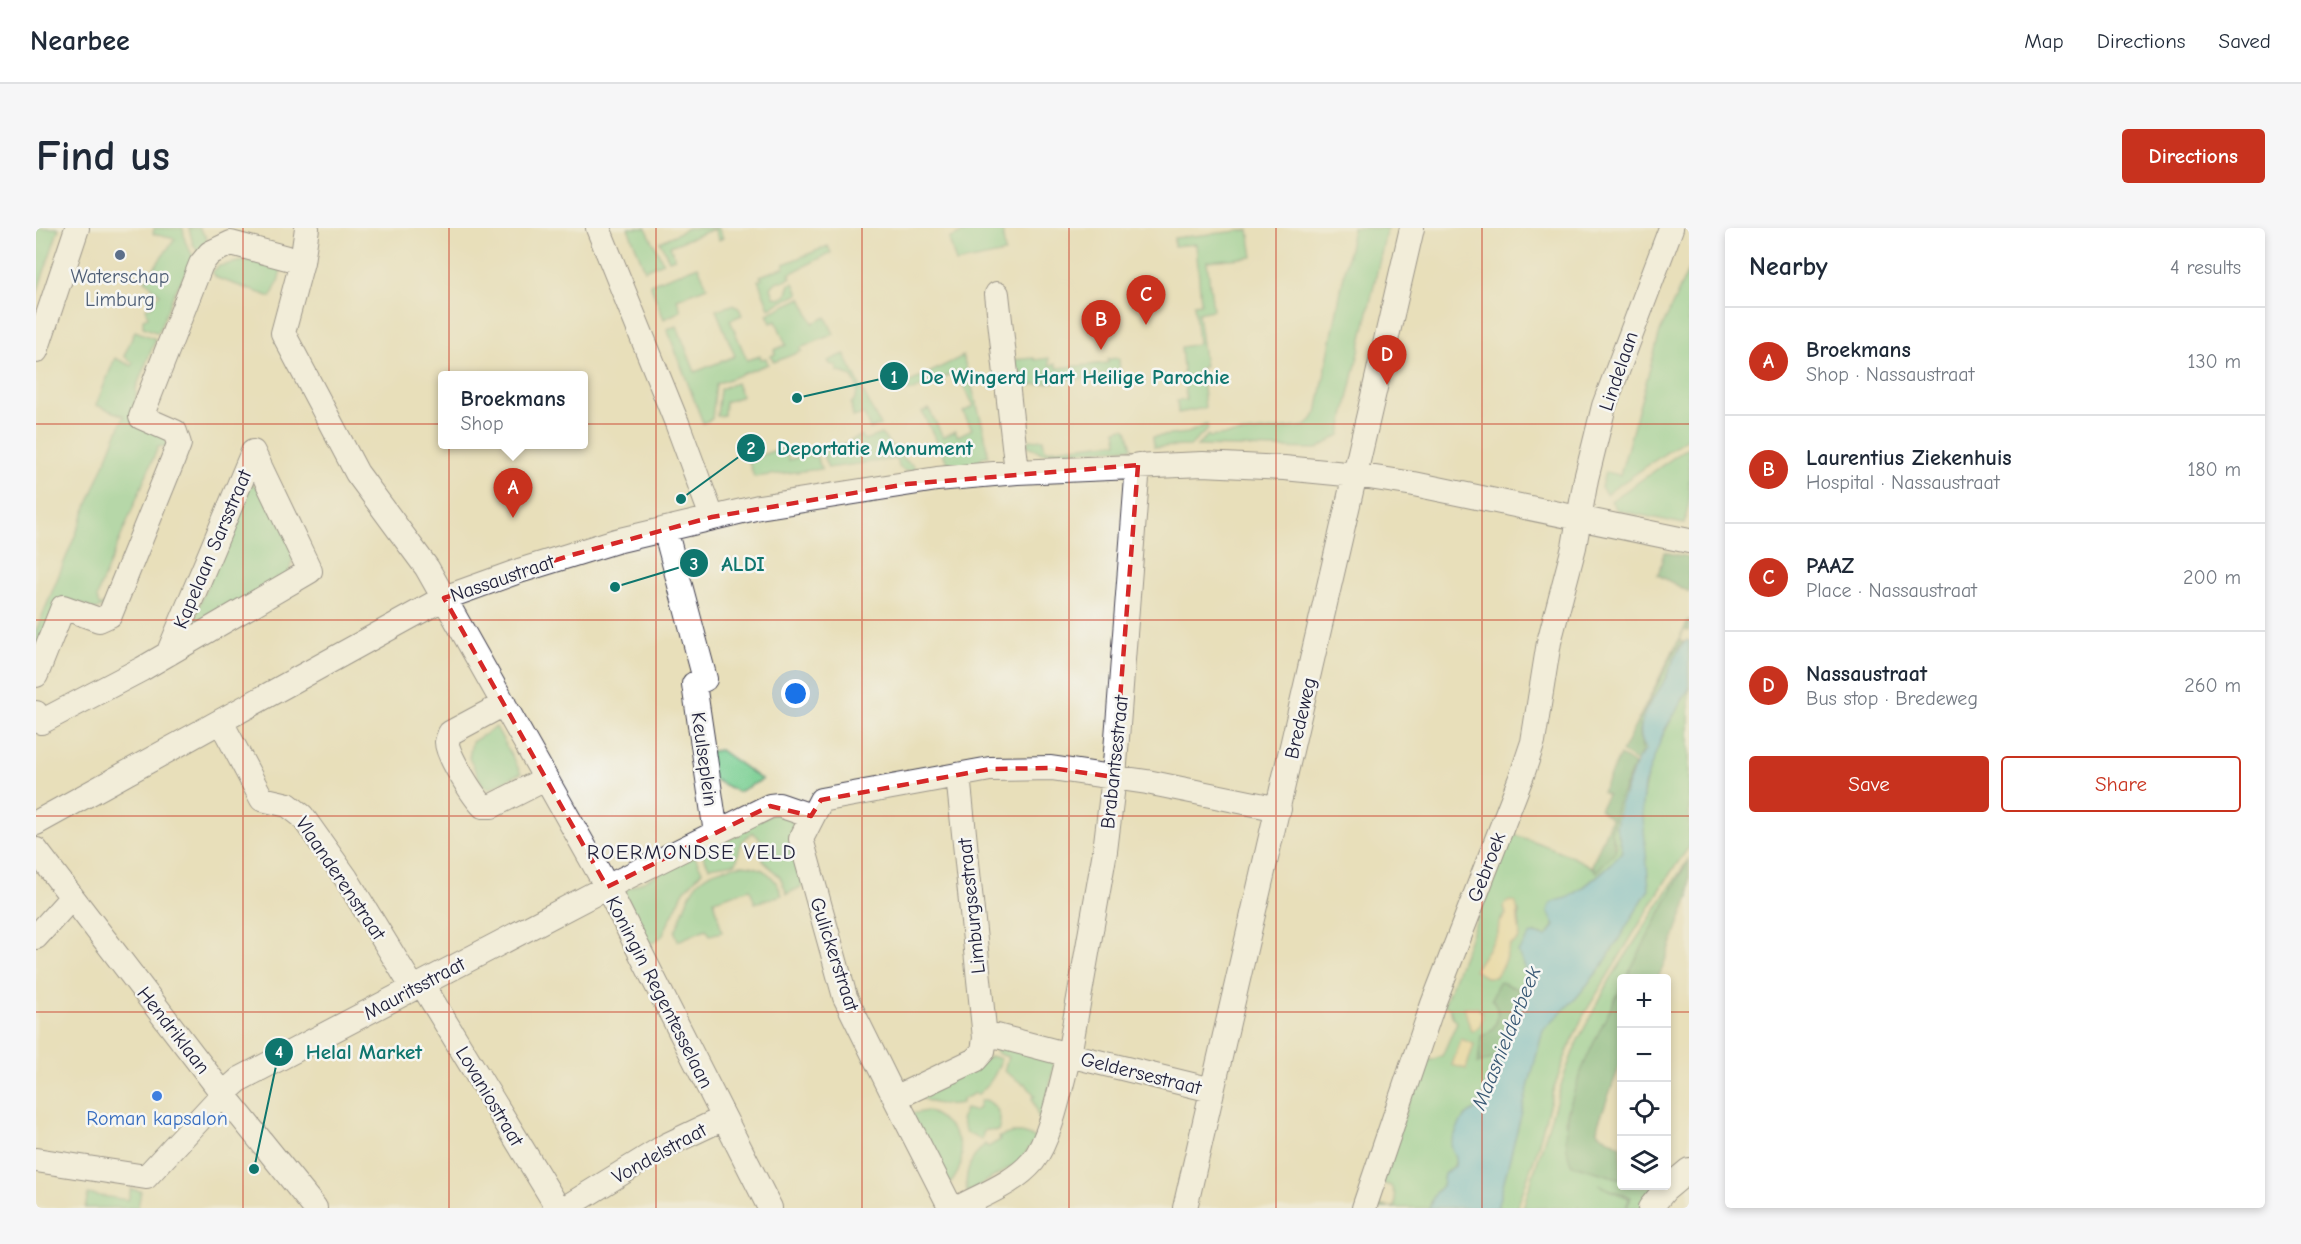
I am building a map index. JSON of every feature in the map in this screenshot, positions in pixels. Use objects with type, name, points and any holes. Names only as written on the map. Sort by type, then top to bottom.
[{"type":"street","points":[[36,351],[77,228]]},
{"type":"street","name":"Koningin Regentesselaan","points":[[307,228],[302,262],[283,333],[357,473],[427,568],[607,887],[770,1208]]},
{"type":"street","points":[[598,228],[677,423],[712,517]]},
{"type":"street","name":"Bredeweg","points":[[1185,1208],[1412,228]]},
{"type":"street","name":"Lindelaan","points":[[1579,519],[1604,406],[1671,228]]},
{"type":"street","points":[[36,675],[63,607],[99,620],[110,615],[163,484],[179,444],[175,432],[141,417],[201,264],[210,253],[231,243],[302,262]]},
{"type":"street","points":[[998,294],[1017,472]]},
{"type":"street","name":"Kapelaan Sarsstraat","points":[[36,713],[41,722],[168,654],[310,571],[253,452],[168,654]]},
{"type":"street","name":"Nassaustraat","points":[[36,823],[444,597],[568,556],[712,517],[907,483],[1017,472],[1138,465],[1234,465],[1356,475],[1413,484],[1689,541]]},
{"type":"street","name":"Brabantsestraat","points":[[958,1208],[1014,1178],[1033,1161],[1045,1140],[1069,1055],[1105,851],[1114,777],[1138,465]]},
{"type":"street","name":"Gebroek","points":[[1364,1208],[1432,1004],[1518,786],[1533,742],[1549,642],[1579,519]]},
{"type":"street","name":"Keulseplein","points":[[665,529],[705,679],[694,684],[716,833]]},
{"type":"street","points":[[504,704],[450,733],[447,742],[450,753],[474,798],[483,806],[492,806],[545,779]]},
{"type":"street","name":"Vlaanderenstraat","points":[[221,722],[262,799],[288,805],[302,816],[417,986]]},
{"type":"street","points":[[811,816],[821,800],[990,769],[1051,768],[1148,782],[1279,809]]},
{"type":"street","name":"Limburgsestraat","points":[[958,775],[985,1038]]},
{"type":"street","name":"Keulseplein","points":[[607,887],[770,806],[779,805],[811,816]]},
{"type":"street","name":"Gulickerstraat","points":[[811,816],[801,839],[845,997],[951,1208]]},
{"type":"street","name":"Hendriklaan","points":[[36,850],[223,1094],[315,1208]]},
{"type":"street","name":"Mauritsstraat","points":[[36,1160],[146,1177],[223,1094],[240,1079],[607,887]]},
{"type":"street","points":[[36,937],[72,897]]},
{"type":"street","name":"Lovaniostraat","points":[[417,986],[558,1208]]},
{"type":"street","name":"Geldersestraat","points":[[985,1038],[997,1036],[1212,1090]]},
{"type":"street","points":[[895,1098],[975,1060],[982,1050],[985,1038]]},
{"type":"street","name":"Vondelstraat","points":[[565,1208],[667,1145],[723,1119]]},
{"type":"street","points":[[1650,1208],[1665,1190],[1689,1170]]},
{"type":"highlighted area","points":[[1138,465],[1114,777],[1051,768],[990,769],[821,800],[811,816],[770,806],[607,887],[444,598],[568,556],[712,517],[907,484]]},
{"type":"green space","points":[[36,228],[59,228],[36,296]]},
{"type":"green space","points":[[154,228],[183,228],[185,241],[195,260],[175,291],[158,333],[143,327],[143,319],[148,317],[146,308],[153,306],[150,302],[160,294],[145,280],[175,239],[153,234]]},
{"type":"green space","points":[[189,228],[199,228],[206,237],[208,244],[199,253],[193,244]]},
{"type":"green space","points":[[628,228],[646,228],[663,262],[645,270]]},
{"type":"green space","points":[[688,228],[718,228],[723,238],[719,240],[714,229],[670,246],[675,258],[669,260],[660,242]]},
{"type":"green space","points":[[972,228],[1002,228],[1005,253],[956,263],[949,239]]},
{"type":"green space","points":[[1353,228],[1387,228],[1340,435],[1317,449],[1197,446],[1208,435],[1209,437],[1306,426],[1317,413]]},
{"type":"green space","points":[[1249,230],[1253,257],[1207,261],[1213,310],[1198,313],[1205,367],[1201,368],[1205,408],[1178,413],[1177,401],[1186,400],[1181,347],[1198,344],[1194,304],[1201,303],[1196,244],[1174,246],[1174,238]]},
{"type":"green space","points":[[828,246],[831,253],[789,274],[791,277],[785,281],[778,281],[774,284],[771,288],[774,297],[786,296],[790,284],[794,283],[799,294],[769,308],[758,280],[762,279],[760,276],[785,267],[784,264]]},
{"type":"green space","points":[[248,260],[271,264],[281,270],[271,297],[217,278],[212,272],[219,266]]},
{"type":"green space","points":[[698,266],[707,287],[677,299],[681,311],[664,319],[650,284]]},
{"type":"green space","points":[[1689,268],[1689,437],[1606,494],[1601,487],[1605,472],[1620,475],[1660,332]]},
{"type":"green space","points":[[801,298],[813,323],[826,317],[834,334],[800,348],[802,351],[774,362],[771,356],[775,354],[774,350],[786,345],[776,321],[771,323],[767,314]]},
{"type":"green space","points":[[732,305],[739,308],[742,315],[730,320],[747,360],[760,356],[761,359],[766,358],[768,364],[716,384],[712,419],[703,423],[667,329],[677,326],[695,372],[735,356],[716,310]]},
{"type":"green space","points":[[135,331],[156,339],[136,388],[136,412],[167,438],[166,450],[163,446],[158,447],[100,587],[97,598],[99,605],[107,604],[96,610],[73,601],[36,656],[36,631],[124,416],[96,405],[115,358],[132,366],[133,363],[124,356]]},
{"type":"green space","points":[[844,354],[880,425],[870,429],[864,414],[853,417],[851,404],[857,394],[856,384],[849,376],[838,372],[836,366],[828,361]]},
{"type":"green space","points":[[963,356],[984,430],[988,456],[982,457],[979,463],[949,466],[922,412],[929,409],[943,437],[955,431],[958,436],[972,429],[963,412],[974,406],[956,372],[913,391],[907,390],[904,385]]},
{"type":"green space","points":[[1034,358],[1035,360],[1049,358],[1050,365],[1056,364],[1057,368],[1108,363],[1108,359],[1119,358],[1120,374],[1014,387],[1012,360]]},
{"type":"green space","points":[[736,383],[742,396],[725,402],[724,415],[717,416],[720,389]]},
{"type":"green space","points":[[1207,424],[1208,429],[1190,446],[1154,447],[1153,437],[1188,433]]},
{"type":"green space","points":[[1127,429],[1132,448],[1042,453],[1026,445],[1030,440],[1043,439],[1045,450],[1118,442],[1116,430]]},
{"type":"green space","points":[[881,434],[904,459],[915,467],[915,470],[904,471],[895,459],[828,468],[822,453],[861,436],[864,440]]},
{"type":"green space","points":[[784,447],[789,460],[809,453],[812,457],[816,456],[822,469],[754,477],[748,460]]},
{"type":"green space","points":[[1689,447],[1689,502],[1684,524],[1617,510],[1611,501]]},
{"type":"green space","points":[[248,482],[264,490],[295,551],[286,583],[206,627],[193,621]]},
{"type":"green space","points":[[1664,552],[1689,557],[1689,592],[1658,575]]},
{"type":"green space","points":[[1689,619],[1688,631],[1684,630],[1679,640],[1683,642],[1675,650],[1639,721],[1642,752],[1636,762],[1622,752]]},
{"type":"green space","points":[[1684,642],[1662,685],[1647,707],[1646,750],[1638,759],[1625,790],[1616,827],[1623,851],[1580,889],[1567,898],[1550,905],[1550,915],[1555,925],[1547,936],[1536,933],[1520,957],[1525,967],[1525,980],[1498,1061],[1475,1111],[1464,1117],[1452,1142],[1456,1158],[1454,1166],[1444,1174],[1442,1186],[1435,1193],[1429,1208],[1390,1208],[1395,1206],[1395,1196],[1391,1186],[1382,1183],[1423,1059],[1432,1060],[1442,1056],[1457,1022],[1450,1008],[1444,1005],[1510,834],[1570,856],[1596,872],[1617,846],[1611,833],[1617,804],[1643,748],[1640,741],[1639,721],[1675,650]],"holes":[[[1519,911],[1520,935],[1510,945],[1502,967],[1495,977],[1486,977],[1475,970],[1498,934],[1501,919],[1506,914]],[[1499,982],[1497,1057],[1481,1037],[1487,1034],[1497,1021],[1497,1010],[1492,999]]]},
{"type":"green space","points":[[1689,689],[1689,847],[1671,872],[1583,1016],[1553,1091],[1536,1153],[1517,1208],[1497,1208],[1541,1035],[1546,1025],[1577,997],[1603,965],[1648,774],[1659,744]]},
{"type":"green space","points":[[496,727],[521,773],[489,789],[483,786],[469,758],[472,742]]},
{"type":"green space","points":[[720,750],[762,780],[738,792],[711,778],[707,752]]},
{"type":"green space","points":[[1620,755],[1634,765],[1617,804],[1611,832],[1616,851],[1596,872],[1592,865],[1611,819],[1599,809],[1607,795],[1602,792]]},
{"type":"green space","points":[[775,813],[801,821],[803,886],[787,894],[780,877],[763,861],[762,841],[754,833],[743,841],[736,863],[709,867],[702,853],[740,834],[740,829]]},
{"type":"green space","points":[[695,856],[702,871],[684,891],[662,936],[653,943],[647,941],[623,891]]},
{"type":"green space","points":[[1689,858],[1628,974],[1617,974],[1617,996],[1598,1036],[1566,1119],[1570,1161],[1573,1165],[1617,1178],[1617,1190],[1658,1190],[1645,1208],[1627,1208],[1631,1197],[1598,1185],[1629,1198],[1626,1208],[1523,1208],[1564,1076],[1577,1042],[1610,980]]},
{"type":"green space","points":[[1689,859],[1689,897],[1661,972],[1660,974],[1628,974]]},
{"type":"green space","points":[[742,865],[756,867],[767,873],[776,882],[782,895],[755,903],[750,889],[714,900],[722,932],[710,935],[706,929],[678,941],[675,932],[690,894],[696,885],[712,872]]},
{"type":"green space","points":[[1501,982],[1520,990],[1497,1057],[1478,1064],[1481,1036],[1491,1030],[1497,1020],[1497,1010],[1492,999],[1497,985]]},
{"type":"green space","points":[[1617,995],[1617,1073],[1597,1132],[1617,1144],[1617,1178],[1571,1164],[1567,1143],[1567,1121],[1572,1098],[1590,1050]]},
{"type":"green space","points":[[1005,1045],[1053,1062],[1054,1067],[1041,1126],[1032,1098],[1035,1096],[1025,1083],[1023,1084],[1004,1071],[1008,1057],[999,1054],[994,1049]]},
{"type":"green space","points":[[991,1056],[1001,1059],[999,1065],[992,1079],[977,1095],[975,1093],[962,1100],[962,1103],[951,1104],[930,1102],[919,1097]]},
{"type":"green space","points":[[981,1100],[986,1100],[994,1106],[999,1113],[1000,1121],[998,1131],[986,1130],[982,1140],[966,1133],[961,1120],[965,1109],[973,1111],[978,1109]]},
{"type":"green space","points":[[927,1111],[947,1124],[959,1143],[960,1164],[948,1186],[910,1114]]},
{"type":"green space","points":[[1021,1133],[1037,1138],[1019,1162],[967,1193],[967,1172],[975,1155],[985,1144],[988,1147],[1000,1140],[999,1137]]},
{"type":"green space","points":[[131,1189],[141,1191],[138,1208],[85,1208],[88,1194],[128,1200]]},
{"type":"green space","points":[[1376,1204],[1390,1208],[1375,1208]]},
{"type":"sand","points":[[1510,901],[1515,902],[1517,907],[1520,936],[1510,945],[1502,967],[1495,977],[1486,977],[1474,970],[1498,934],[1499,924],[1506,914],[1504,907]]},
{"type":"sand","points":[[1464,1007],[1476,1007],[1482,1012],[1481,1024],[1471,1031]]},
{"type":"sand","points":[[1461,1039],[1474,1044],[1466,1069],[1452,1065]]},
{"type":"water","name":"Maasnielderbeek","points":[[1687,640],[1689,641],[1689,689],[1664,731],[1644,785],[1642,805],[1649,889],[1603,965],[1577,997],[1543,1030],[1497,1208],[1429,1208],[1435,1193],[1442,1186],[1444,1174],[1455,1166],[1456,1158],[1451,1145],[1457,1129],[1466,1116],[1475,1110],[1498,1061],[1526,977],[1525,967],[1518,952],[1531,934],[1547,936],[1555,926],[1548,911],[1550,905],[1580,890],[1623,851],[1616,827],[1620,805],[1638,759],[1646,750],[1641,736],[1642,721],[1676,656]]},
{"type":"place","name":"Waterschap Limburg","points":[[120,255]]},
{"type":"place","name":"PAAZ","points":[[1146,325]]},
{"type":"place","name":"Laurentius Ziekenhuis","points":[[1101,350]]},
{"type":"place","name":"Nassaustraat","points":[[1387,385]]},
{"type":"place","name":"De Wingerd Hart Heilige Parochie","points":[[797,398]]},
{"type":"place","name":"Deportatie Monument","points":[[681,499]]},
{"type":"place","name":"Broekmans","points":[[513,518]]},
{"type":"place","name":"ALDI","points":[[615,587]]},
{"type":"place","name":"Roman kapsalon","points":[[157,1096]]},
{"type":"place","name":"Helal Market","points":[[254,1169]]},
{"type":"district","name":"ROERMONDSE VELD","points":[[692,852]]}]
